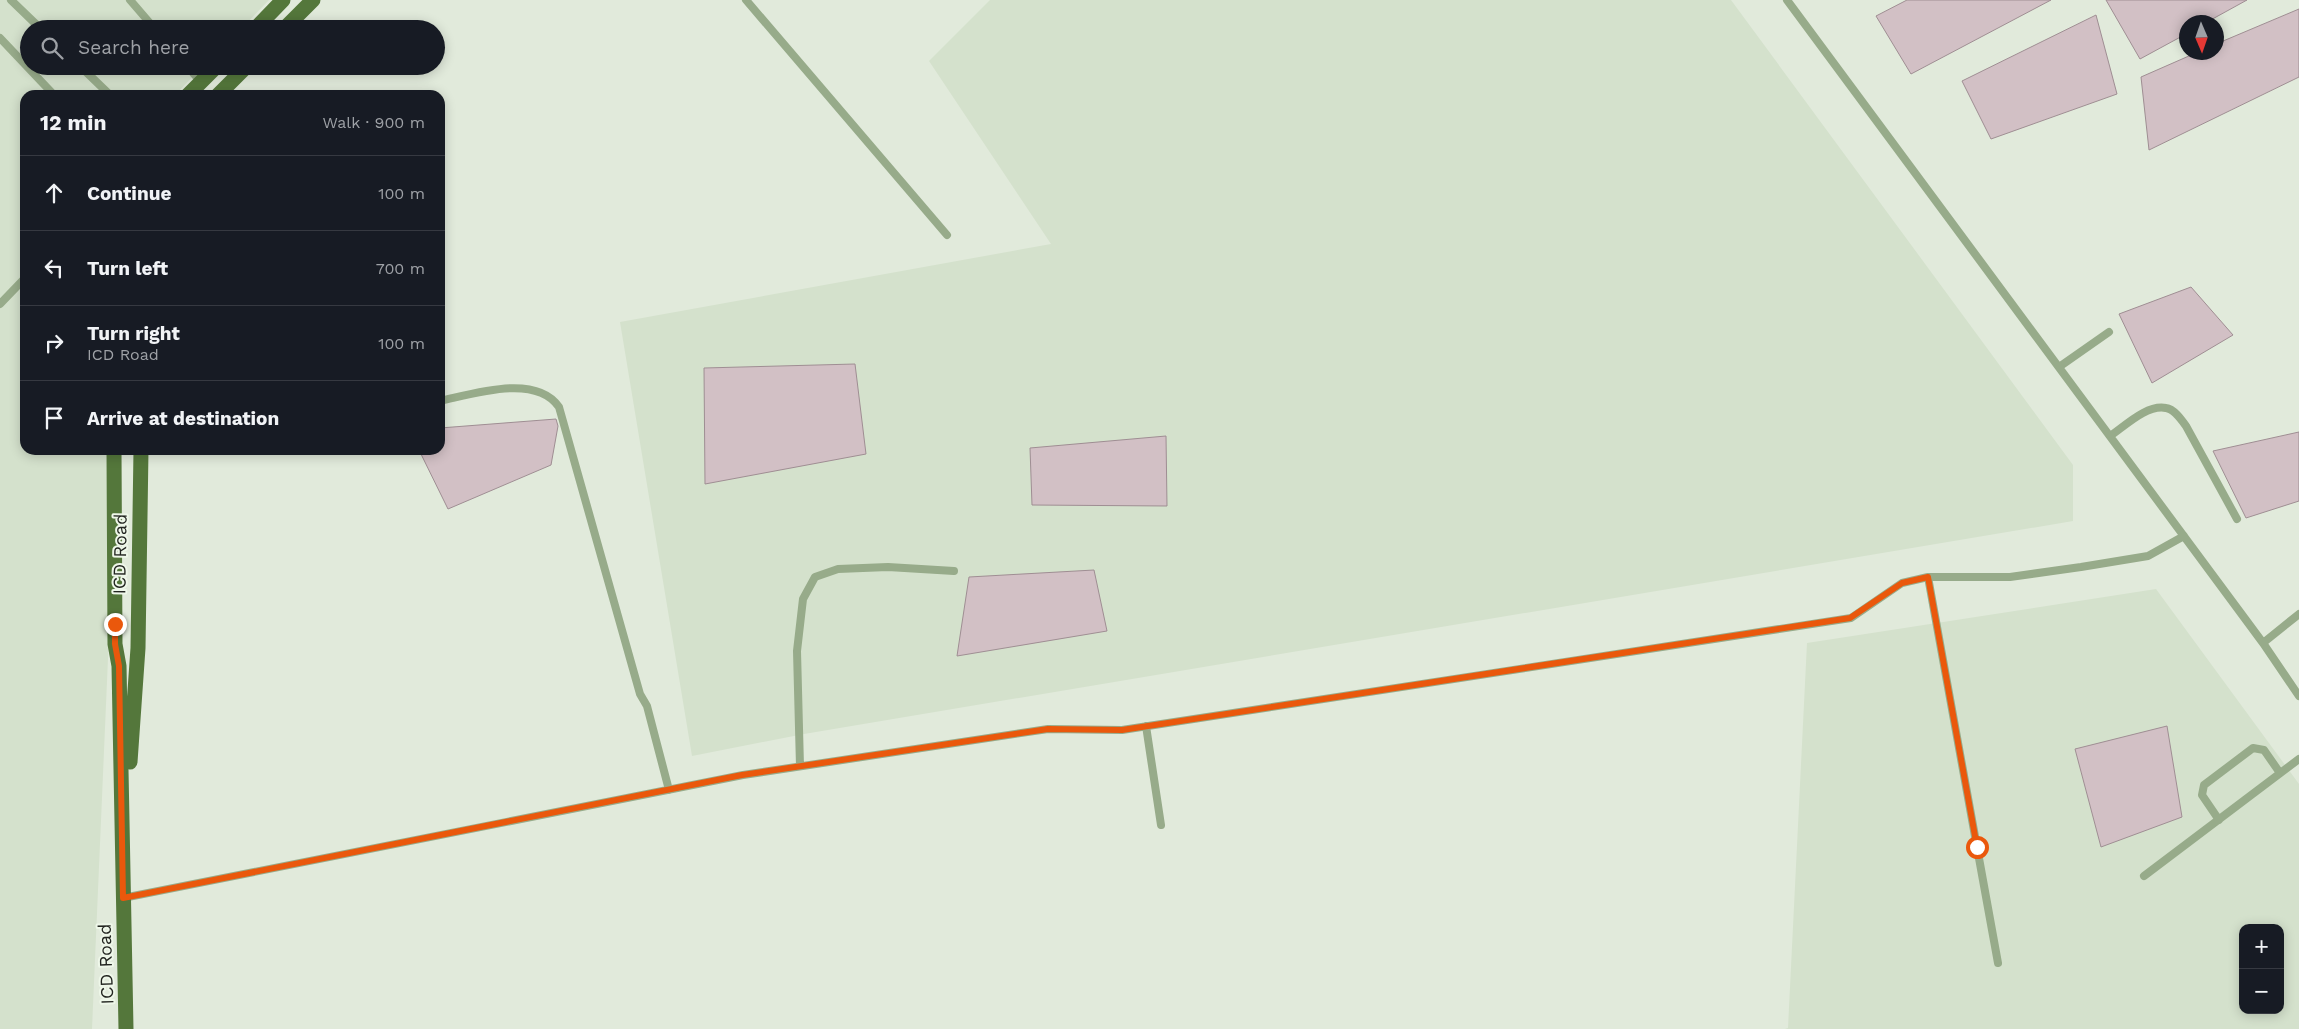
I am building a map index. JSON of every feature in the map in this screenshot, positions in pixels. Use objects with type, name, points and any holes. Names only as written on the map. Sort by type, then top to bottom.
[{"type":"main road","points":[[264,20],[283,0]]},
{"type":"main road","points":[[293,20],[313,0]]},
{"type":"main road","points":[[193,90],[208,75]]},
{"type":"main road","points":[[223,90],[238,75]]},
{"type":"main road","name":"ICD Road","points":[[114,455],[115,644],[119,666],[126,1029]]},
{"type":"main road","name":"ICD Road","points":[[123,898],[135,667],[138,648],[141,455]]},
{"type":"lane","points":[[11,0],[32,20]]},
{"type":"lane","points":[[130,0],[147,20]]},
{"type":"lane","points":[[746,0],[946,235]]},
{"type":"lane","points":[[1787,0],[2264,643],[2299,696]]},
{"type":"lane","points":[[0,38],[20,59]]},
{"type":"lane","points":[[35,75],[49,90]]},
{"type":"lane","points":[[89,75],[105,90]]},
{"type":"lane","points":[[195,75],[201,82]]},
{"type":"lane","points":[[0,304],[20,283]]},
{"type":"lane","points":[[2059,367],[2110,332]]},
{"type":"lane","points":[[445,400],[506,388],[531,388],[554,400],[559,407],[640,694],[648,706],[669,790]]},
{"type":"lane","points":[[2110,436],[2150,410],[2166,408],[2178,415],[2186,426],[2237,519]]},
{"type":"lane","points":[[123,898],[669,790],[800,766],[1048,729],[1122,730],[1850,618],[1902,583],[1928,577],[2010,577],[2148,556],[2184,536]]},
{"type":"lane","points":[[800,766],[797,651],[803,599],[815,577],[838,569],[888,567],[954,571]]},
{"type":"lane","points":[[1928,577],[1998,963]]},
{"type":"lane","points":[[2264,643],[2299,614]]},
{"type":"lane","points":[[1146,726],[1161,825]]},
{"type":"lane","points":[[2219,820],[2202,796],[2204,785],[2253,748],[2264,750],[2280,773]]},
{"type":"lane","points":[[2144,876],[2299,759]]},
{"type":"shaded area","points":[[0,0],[269,0],[250,20],[20,20],[20,75],[194,75],[180,90],[20,90],[20,455],[117,455],[92,1029],[0,1029]]},
{"type":"shaded area","points":[[990,0],[1731,0],[2073,465],[2073,521],[804,734],[692,756],[620,322],[1051,244],[929,61]]},
{"type":"shaded area","points":[[2156,589],[2299,784],[2299,1029],[1785,1029],[1788,1028],[1807,643]]},
{"type":"building","points":[[1907,0],[2051,0],[1911,74],[1876,16]]},
{"type":"building","points":[[2106,0],[2247,0],[2220,15],[2179,15],[2179,38],[2140,59]]},
{"type":"building","points":[[2299,9],[2299,77],[2149,150],[2141,77],[2180,60],[2224,60],[2224,41]]},
{"type":"building","points":[[2096,15],[2117,94],[1991,139],[1962,81]]},
{"type":"building","points":[[2191,287],[2233,335],[2152,383],[2119,314]]},
{"type":"building","points":[[855,364],[866,454],[705,484],[704,368]]},
{"type":"building","points":[[556,419],[558,426],[551,465],[448,509],[421,455],[445,455],[445,428]]},
{"type":"building","points":[[2299,432],[2299,501],[2246,518],[2213,451]]},
{"type":"building","points":[[1166,436],[1167,506],[1032,505],[1030,448]]},
{"type":"building","points":[[1094,570],[1107,631],[957,656],[969,577]]},
{"type":"building","points":[[2167,726],[2182,817],[2101,847],[2075,749]]},
{"type":"route","points":[[115,624],[115,644],[119,666],[123,898],[742,775],[1048,729],[1122,730],[1850,618],[1902,583],[1928,577],[1977,847]]}]
